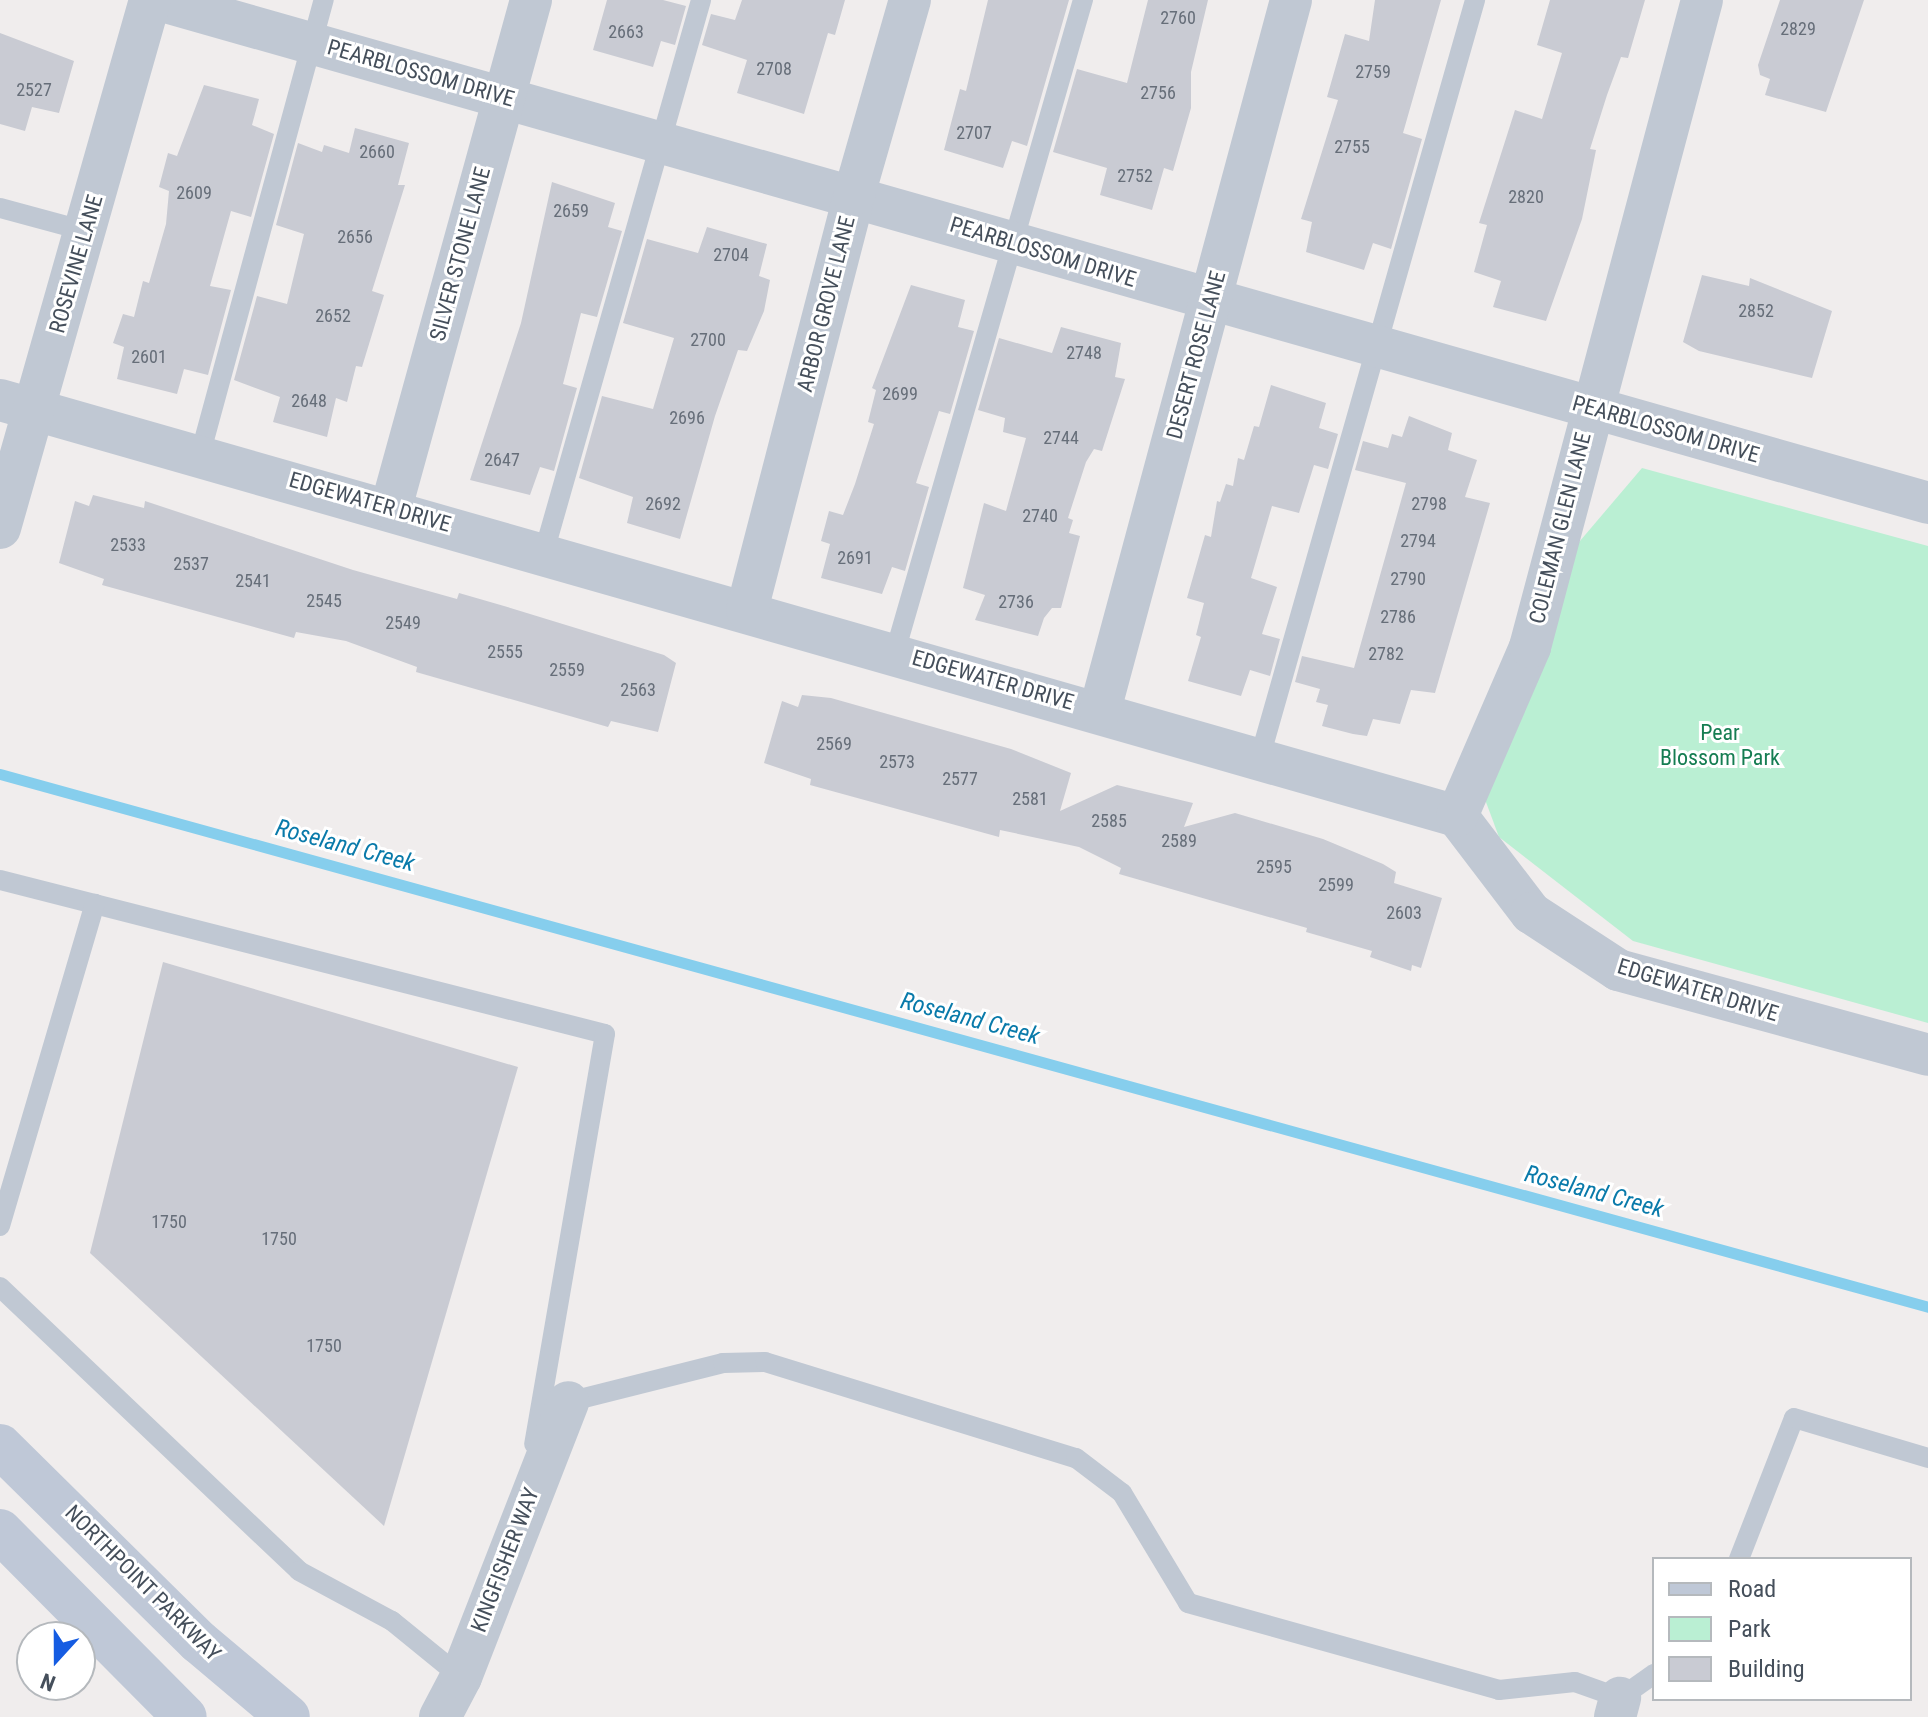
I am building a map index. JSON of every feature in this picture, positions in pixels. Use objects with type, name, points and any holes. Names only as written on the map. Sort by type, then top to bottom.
[{"type":"street","name":"ROSEVINE LANE","points":[[0,528],[17,404],[85,231],[150,0]]},
{"type":"street","name":"PEARBLOSSOM DRIVE","points":[[159,0],[854,195],[1210,302],[1928,503]]},
{"type":"street","name":"SILVER STONE LANE","points":[[391,508],[531,0]]},
{"type":"street","name":"ARBOR GROVE LANE","points":[[747,610],[854,195],[910,0]]},
{"type":"street","name":"DESERT ROSE LANE","points":[[1100,710],[1291,0]]},
{"type":"street","name":"COLEMAN GLEN LANE","points":[[1457,816],[1530,647],[1591,408],[1702,0]]},
{"type":"street","name":"EDGEWATER DRIVE","points":[[17,404],[1100,710],[1457,816],[1531,913],[1618,970],[1928,1055]]},
{"type":"street","name":"KINGFISHER WAY","points":[[440,1717],[461,1677],[523,1510],[568,1402]]},
{"type":"street","name":"NORTHPOINT PARKWAY","points":[[0,1446],[199,1642],[288,1717]]},
{"type":"street","points":[[0,1531],[185,1717]]},
{"type":"lane","points":[[200,455],[324,0]]},
{"type":"lane","points":[[544,552],[701,0]]},
{"type":"lane","points":[[895,652],[1083,0]]},
{"type":"lane","points":[[1260,757],[1475,0]]},
{"type":"lane","points":[[0,208],[85,231]]},
{"type":"lane","points":[[0,880],[605,1034],[523,1510]]},
{"type":"lane","points":[[0,1226],[95,904]]},
{"type":"lane","points":[[0,1287],[299,1571],[392,1621],[461,1677]]},
{"type":"lane","points":[[568,1402],[723,1363],[765,1362],[1076,1458],[1122,1493],[1188,1603],[1471,1685],[1527,1690],[1575,1682],[1617,1708],[1652,1676]]},
{"type":"lane","points":[[1740,1557],[1794,1418],[1928,1458]]},
{"type":"green space","name":"Pear Blossom Park","points":[[1642,468],[1928,546],[1928,1023],[1633,941],[1499,837],[1480,786],[1574,548]]},
{"type":"building","points":[[607,0],[663,0],[686,6],[675,45],[661,41],[653,67],[593,50]]},
{"type":"building","points":[[742,0],[845,0],[835,35],[828,33],[804,114],[737,93],[747,60],[702,45],[711,14],[735,20]]},
{"type":"building","points":[[988,0],[1069,0],[1027,146],[1012,141],[1003,168],[944,150],[960,89],[966,91]]},
{"type":"building","points":[[1148,0],[1208,0],[1191,72],[1191,108],[1173,171],[1164,168],[1152,210],[1100,195],[1107,168],[1053,152],[1077,69],[1127,83]]},
{"type":"building","points":[[1375,0],[1441,0],[1403,133],[1422,139],[1391,249],[1373,243],[1364,270],[1306,252],[1312,222],[1301,219],[1338,100],[1327,97],[1345,34],[1369,41]]},
{"type":"building","points":[[1550,0],[1645,0],[1628,58],[1621,57],[1590,149],[1596,150],[1582,219],[1546,321],[1493,307],[1501,281],[1474,272],[1487,225],[1479,223],[1515,110],[1542,119],[1562,53],[1537,45]]},
{"type":"building","points":[[1780,0],[1864,0],[1826,112],[1765,95],[1770,79],[1760,75],[1758,65]]},
{"type":"building","points":[[0,33],[74,61],[59,113],[32,107],[25,131],[0,124]]},
{"type":"building","points":[[204,85],[259,99],[252,125],[274,134],[251,217],[231,211],[210,286],[231,290],[208,375],[184,369],[177,394],[117,379],[124,347],[113,343],[123,314],[134,317],[143,281],[149,283],[166,224],[169,191],[159,187],[168,153],[177,156]]},
{"type":"building","points":[[355,128],[409,143],[398,185],[405,185],[372,291],[384,295],[362,367],[356,366],[347,402],[336,398],[327,437],[273,422],[280,397],[234,380],[257,296],[287,304],[304,234],[276,225],[298,143],[322,152],[324,145],[349,153]]},
{"type":"building","points":[[552,182],[615,203],[608,227],[622,231],[597,317],[581,313],[563,384],[577,388],[554,471],[540,467],[530,495],[470,480],[521,323]]},
{"type":"building","points":[[707,227],[767,244],[759,276],[770,280],[764,311],[747,351],[738,350],[715,416],[680,539],[627,523],[633,497],[579,478],[602,396],[653,409],[674,338],[623,323],[647,239],[698,253]]},
{"type":"building","points":[[1702,275],[1749,286],[1750,278],[1832,311],[1812,378],[1699,351],[1683,342]]},
{"type":"building","points":[[911,285],[965,300],[958,327],[974,331],[950,414],[939,411],[916,483],[929,487],[905,571],[892,567],[882,594],[821,578],[830,544],[821,541],[829,511],[843,515],[855,484],[874,424],[868,422],[876,390],[872,388]]},
{"type":"building","points":[[1061,327],[1121,343],[1115,377],[1125,379],[1102,451],[1094,449],[1086,462],[1068,518],[1073,520],[1069,533],[1080,536],[1061,608],[1052,608],[1044,618],[1038,636],[975,620],[985,595],[963,588],[984,503],[1006,511],[1026,438],[1003,432],[1005,418],[978,410],[999,338],[1052,353]]},
{"type":"building","points":[[1271,385],[1326,403],[1319,428],[1338,434],[1328,469],[1314,465],[1299,513],[1272,506],[1251,578],[1277,587],[1262,634],[1280,639],[1270,676],[1250,670],[1241,696],[1188,681],[1201,637],[1196,635],[1204,603],[1187,598],[1205,535],[1211,537],[1217,501],[1220,502],[1226,484],[1233,486],[1238,458],[1244,460],[1254,426],[1259,427]]},
{"type":"building","points":[[1409,416],[1452,433],[1448,450],[1477,460],[1465,497],[1490,503],[1435,693],[1411,690],[1400,724],[1373,719],[1367,736],[1353,734],[1322,726],[1328,705],[1316,702],[1320,689],[1295,682],[1302,656],[1354,668],[1406,483],[1355,470],[1363,441],[1388,448],[1392,434],[1402,437]]},
{"type":"building","points":[[93,495],[144,508],[145,501],[353,570],[457,599],[459,593],[664,655],[676,663],[658,732],[611,721],[608,727],[416,672],[417,667],[346,641],[296,632],[294,638],[102,585],[104,579],[59,563],[75,501],[89,506]]},
{"type":"building","points":[[802,695],[831,698],[1011,749],[1071,773],[1060,811],[1117,785],[1193,803],[1184,827],[1235,813],[1323,839],[1383,864],[1396,872],[1394,883],[1442,898],[1421,968],[1412,965],[1411,971],[1370,957],[1372,951],[1306,932],[1307,928],[1119,874],[1121,868],[1079,847],[1000,830],[999,837],[810,785],[811,779],[764,763],[782,701],[798,707]]},
{"type":"building","points":[[163,962],[518,1067],[384,1526],[90,1253]]},
{"type":"waterway","name":"Roseland Creek","points":[[0,774],[1928,1307]]}]
